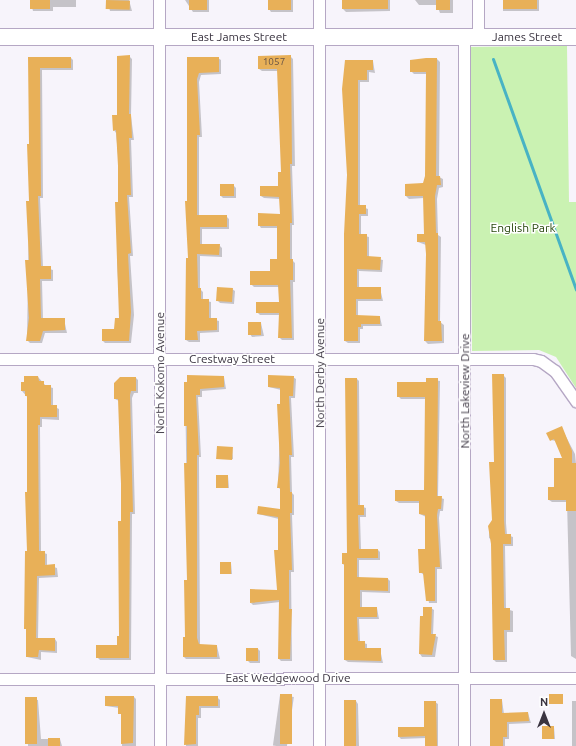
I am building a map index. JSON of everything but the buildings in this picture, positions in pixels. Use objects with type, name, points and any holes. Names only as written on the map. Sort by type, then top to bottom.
[{"type":"street","name":"North Kokomo Avenue","points":[[159,0],[160,746]]},
{"type":"street","name":"North Derby Avenue","points":[[318,0],[320,359],[319,746]]},
{"type":"street","name":"North Lakeview Drive","points":[[464,746],[465,359],[471,36],[478,0]]},
{"type":"street","name":"East James Street","points":[[0,37],[471,36]]},
{"type":"street","name":"James Street","points":[[471,36],[576,37]]},
{"type":"street","name":"Crestway Street","points":[[0,359],[533,359],[549,365],[576,401]]},
{"type":"street","name":"East Wedgewood Drive","points":[[0,679],[576,678]]},
{"type":"green space","name":"English Park","points":[[567,46],[569,202],[576,202],[576,388],[556,357],[539,350],[472,351],[469,47]]},
{"type":"waterway","points":[[493,59],[576,290]]}]
